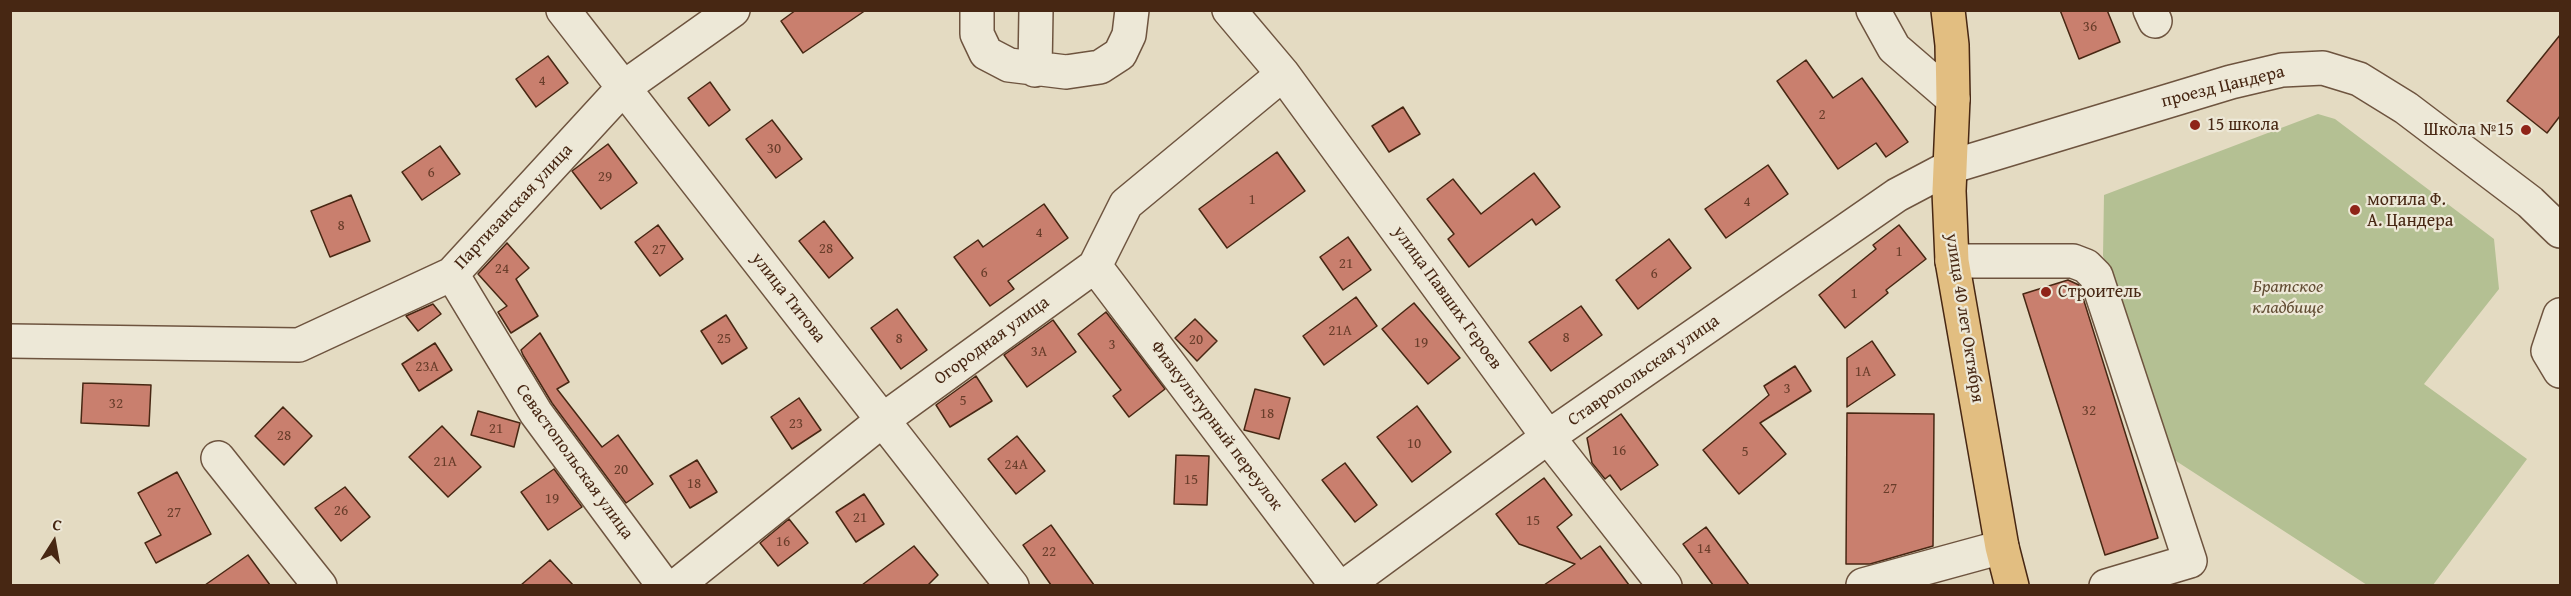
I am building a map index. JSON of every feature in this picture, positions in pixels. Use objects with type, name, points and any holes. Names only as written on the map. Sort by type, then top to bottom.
[{"type":"main road","name":"улица 40 лет Октября","points":[[1948,10],[1952,45],[1953,99],[1950,167],[1952,261],[2002,547],[2012,585]]},
{"type":"street","name":"улица Титова","points":[[563,10],[1012,585]]},
{"type":"street","name":"Партизанская улица","points":[[10,341],[299,345],[452,274],[623,88],[733,10]]},
{"type":"street","points":[[977,10],[977,34],[986,53],[1009,65],[1066,72],[1100,67],[1120,54],[1129,35],[1132,10]]},
{"type":"street","points":[[1035,70],[1036,10]]},
{"type":"street","name":"улица Павших Героев","points":[[1229,10],[1283,74],[1548,437],[1665,585]]},
{"type":"street","points":[[1873,10],[1894,48],[1953,99]]},
{"type":"street","name":"проезд Цандера","points":[[1950,167],[2231,82],[2282,70],[2323,68],[2359,79],[2406,108],[2530,202],[2560,231]]},
{"type":"street","name":"Огородная улица","points":[[676,585],[884,419],[1095,266],[1126,204],[1283,74]]},
{"type":"street","name":"Ставропольская улица","points":[[1346,585],[1548,437],[1897,195],[1950,167]]},
{"type":"street","points":[[1952,261],[2073,261],[2086,266],[2096,276],[2190,561],[2106,585]]},
{"type":"street","name":"Физкультурный переулок","points":[[1095,266],[1337,585]]},
{"type":"street","name":"Севастопольская улица","points":[[452,274],[536,413],[664,585]]},
{"type":"street","points":[[2560,315],[2548,351],[2560,371]]},
{"type":"street","points":[[218,458],[320,585]]},
{"type":"street","points":[[1863,585],[2002,547]]},
{"type":"green space","name":"Братское кладбище","points":[[2318,114],[2335,119],[2494,239],[2499,289],[2424,384],[2527,459],[2433,585],[2367,585],[2173,459],[2103,256],[2104,195]]},
{"type":"building","points":[[796,10],[866,10],[803,53],[781,21]]},
{"type":"building","points":[[2060,10],[2107,10],[2120,42],[2079,59]]},
{"type":"building","points":[[2560,35],[2560,116],[2547,133],[2507,101]]},
{"type":"building","points":[[548,56],[568,83],[536,107],[516,79]]},
{"type":"building","points":[[1806,60],[1833,98],[1862,78],[1908,142],[1886,157],[1876,143],[1838,169],[1777,81]]},
{"type":"building","points":[[710,82],[730,110],[709,126],[688,98]]},
{"type":"building","points":[[1403,107],[1420,134],[1389,152],[1372,126]]},
{"type":"building","points":[[772,120],[802,159],[776,178],[746,139]]},
{"type":"building","points":[[608,144],[637,183],[601,209],[572,171]]},
{"type":"building","points":[[440,146],[460,174],[422,200],[402,172]]},
{"type":"building","points":[[1277,152],[1305,191],[1227,248],[1199,209]]},
{"type":"building","points":[[1768,165],[1788,194],[1726,238],[1705,209]]},
{"type":"building","points":[[1534,173],[1560,207],[1536,225],[1532,219],[1469,267],[1448,239],[1454,234],[1427,199],[1453,179],[1481,214]]},
{"type":"building","points":[[351,195],[370,241],[330,257],[311,211]]},
{"type":"building","points":[[1044,204],[1068,238],[1008,281],[1014,289],[990,306],[954,257],[978,240],[983,247]]},
{"type":"building","points":[[824,221],[853,258],[829,278],[799,241]]},
{"type":"building","points":[[658,225],[683,259],[660,276],[635,242]]},
{"type":"building","points":[[1899,225],[1926,259],[1886,290],[1888,293],[1845,328],[1819,295],[1876,249],[1873,245]]},
{"type":"building","points":[[1348,237],[1371,270],[1343,290],[1320,257]]},
{"type":"building","points":[[1669,239],[1691,268],[1638,309],[1616,280]]},
{"type":"building","points":[[507,243],[529,268],[516,279],[538,316],[511,333],[498,312],[507,306],[478,274]]},
{"type":"building","points":[[2068,280],[2079,285],[2158,538],[2105,555],[2023,294]]},
{"type":"building","points":[[1356,297],[1377,326],[1324,365],[1303,336]]},
{"type":"building","points":[[1414,303],[1460,358],[1428,384],[1382,329]]},
{"type":"building","points":[[433,304],[441,314],[418,331],[406,316]]},
{"type":"building","points":[[1581,306],[1602,335],[1551,371],[1529,342]]},
{"type":"building","points":[[897,309],[927,350],[901,369],[871,328]]},
{"type":"building","points":[[1106,312],[1165,389],[1129,417],[1113,396],[1121,390],[1078,334]]},
{"type":"building","points":[[726,315],[747,348],[722,364],[701,331]]},
{"type":"building","points":[[1195,319],[1217,341],[1197,361],[1175,338]]},
{"type":"building","points":[[1053,320],[1076,352],[1027,387],[1004,355]]},
{"type":"building","points":[[540,333],[569,382],[557,389],[602,447],[618,435],[653,484],[626,503],[552,403],[523,355],[521,350]]},
{"type":"building","points":[[1872,341],[1895,375],[1847,407],[1847,358]]},
{"type":"building","points":[[435,343],[452,370],[419,391],[402,364]]},
{"type":"building","points":[[1795,366],[1811,391],[1760,423],[1786,454],[1739,494],[1703,450],[1769,395],[1764,386]]},
{"type":"building","points":[[976,376],[992,401],[950,427],[936,405]]},
{"type":"building","points":[[83,383],[151,385],[149,426],[81,423]]},
{"type":"building","points":[[1255,389],[1290,398],[1279,439],[1244,430]]},
{"type":"building","points":[[799,398],[821,430],[792,449],[771,417]]},
{"type":"building","points":[[1417,406],[1451,452],[1412,482],[1377,437]]},
{"type":"building","points":[[283,407],[312,436],[284,465],[255,436]]},
{"type":"building","points":[[478,411],[520,423],[514,447],[471,435]]},
{"type":"building","points":[[1847,413],[1934,414],[1933,546],[1870,564],[1846,564]]},
{"type":"building","points":[[1621,414],[1658,465],[1621,490],[1610,475],[1605,479],[1592,463],[1587,438]]},
{"type":"building","points":[[442,426],[481,467],[448,497],[409,457]]},
{"type":"building","points":[[1017,436],[1045,471],[1016,494],[988,459]]},
{"type":"building","points":[[1176,455],[1209,456],[1207,505],[1174,504]]},
{"type":"building","points":[[697,460],[717,492],[690,508],[670,476]]},
{"type":"building","points":[[1345,463],[1377,505],[1355,522],[1322,480]]},
{"type":"building","points":[[554,469],[582,507],[548,530],[521,492]]},
{"type":"building","points":[[177,472],[211,534],[156,563],[145,543],[161,535],[138,493]]},
{"type":"building","points":[[1544,478],[1572,515],[1557,527],[1581,559],[1600,546],[1629,585],[1544,585],[1575,564],[1519,544],[1496,514]]},
{"type":"building","points":[[345,487],[370,517],[341,541],[315,508]]},
{"type":"building","points":[[864,494],[884,524],[856,542],[836,512]]},
{"type":"building","points":[[789,519],[808,543],[778,566],[760,543]]},
{"type":"building","points":[[1051,525],[1094,585],[1051,585],[1023,545]]},
{"type":"building","points":[[1706,527],[1749,585],[1713,585],[1683,544]]},
{"type":"building","points":[[914,546],[938,575],[928,585],[862,585]]},
{"type":"building","points":[[248,555],[270,585],[205,585]]},
{"type":"building","points":[[550,560],[573,585],[521,585]]},
{"type":"place","name":"15 школа","points":[[2195,125]]},
{"type":"place","name":"Школа №15","points":[[2526,130]]},
{"type":"place","name":"могила Ф. А. Цандера","points":[[2355,210]]},
{"type":"place","name":"Строитель","points":[[2046,292]]}]
